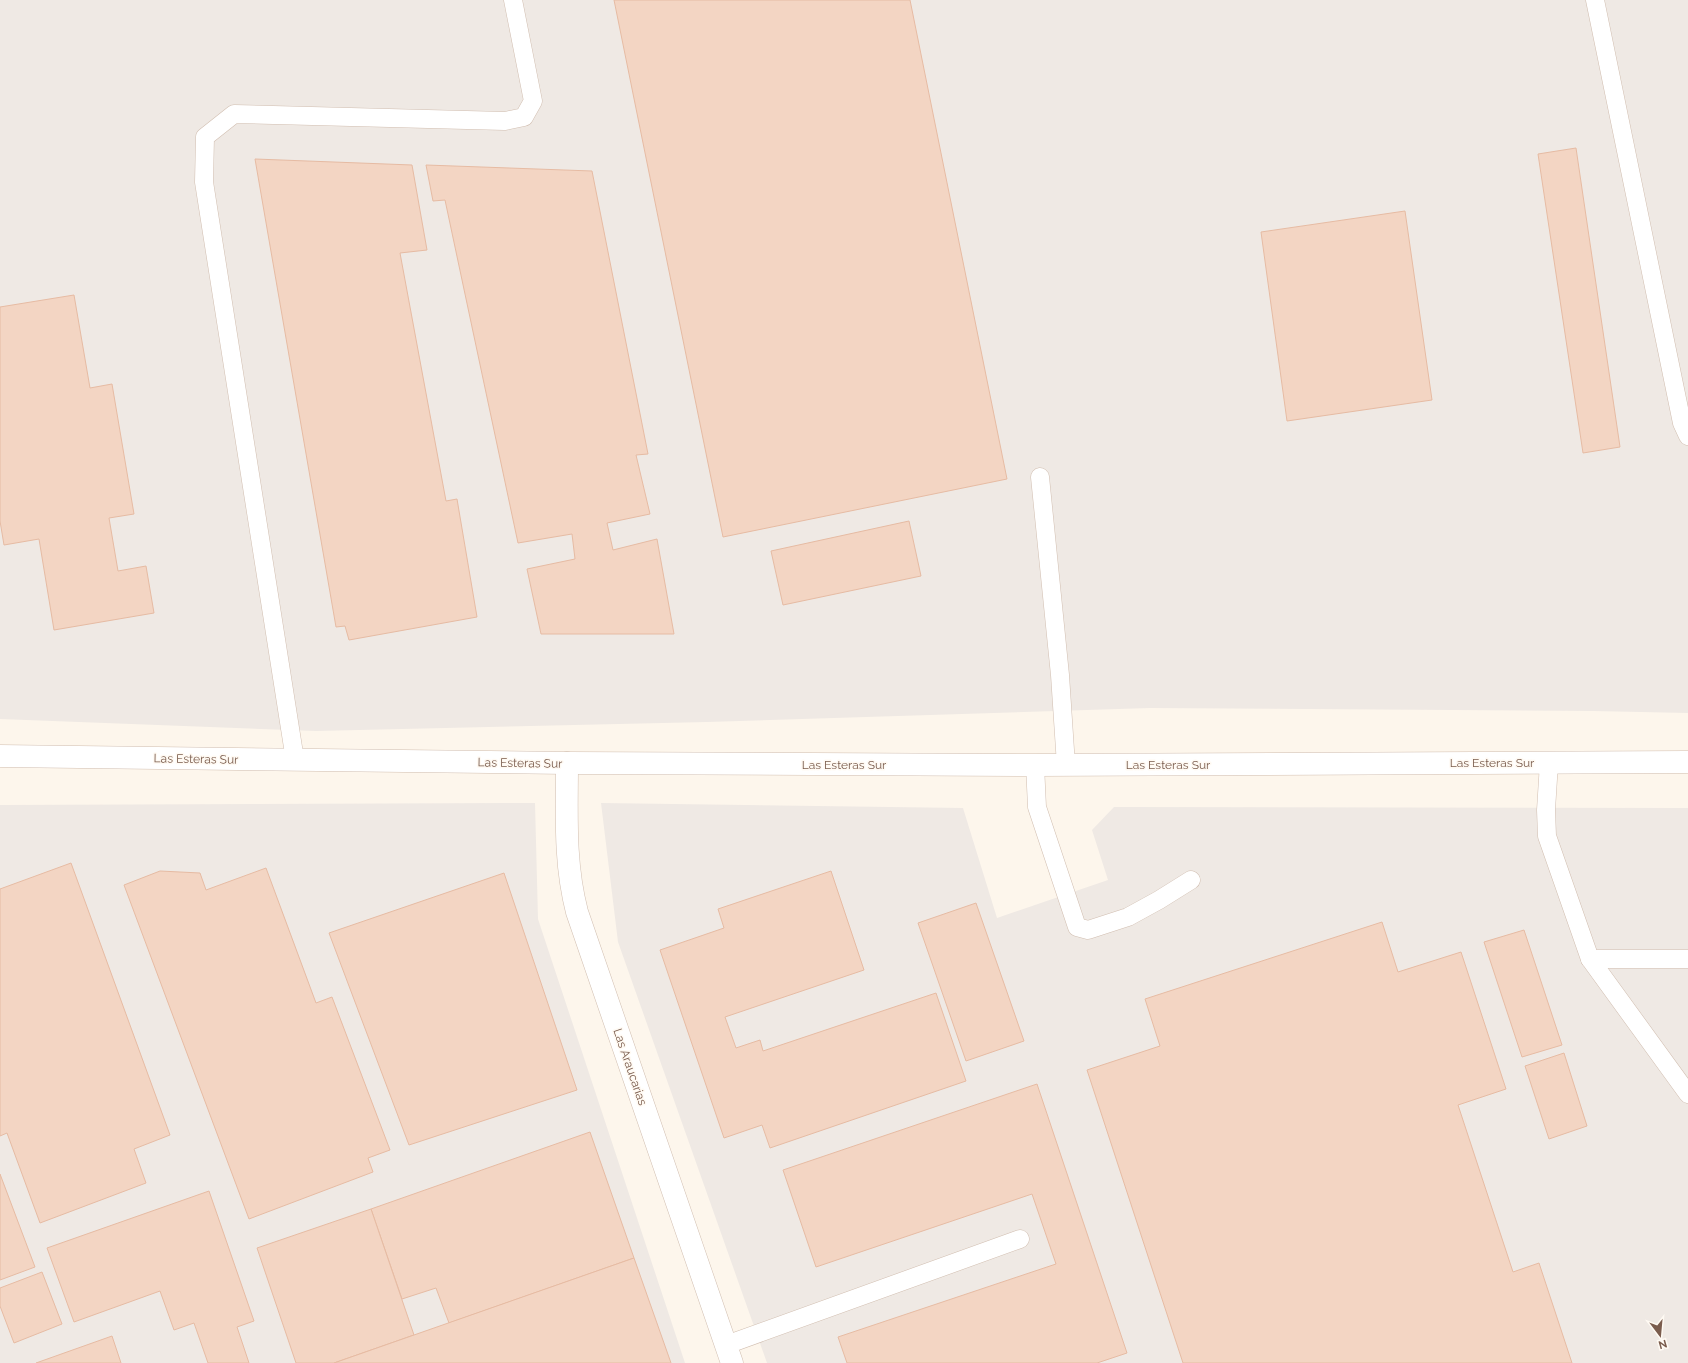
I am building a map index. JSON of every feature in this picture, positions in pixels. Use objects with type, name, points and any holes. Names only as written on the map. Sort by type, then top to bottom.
[{"type":"street","name":"Las Esteras Sur","points":[[0,756],[567,763],[1035,766],[1688,762]]},
{"type":"street","name":"Las Araucarias","points":[[567,763],[567,851],[569,872],[577,912],[729,1354]]},
{"type":"lane","points":[[295,760],[204,182],[205,138],[234,114],[505,121],[524,117],[533,101],[513,0]]},
{"type":"lane","points":[[1595,0],[1682,423],[1688,436]]},
{"type":"lane","points":[[1040,477],[1060,675],[1066,765]]},
{"type":"lane","points":[[1549,763],[1546,810],[1547,836],[1590,959],[1688,1094]]},
{"type":"lane","points":[[1035,766],[1037,807],[1077,927],[1088,930],[1128,917],[1191,880]]},
{"type":"lane","points":[[1590,959],[1688,959]]},
{"type":"lane","points":[[729,1354],[1020,1239]]},
{"type":"shaded area","points":[[0,0],[1688,0],[1688,713],[1150,708],[707,722],[316,731],[0,719]]},
{"type":"shaded area","points":[[535,803],[538,919],[685,1363],[0,1363],[0,805]]},
{"type":"shaded area","points":[[601,803],[963,808],[997,918],[1108,880],[1092,830],[1114,807],[1688,808],[1688,1363],[767,1363],[618,942]]},
{"type":"building","points":[[614,0],[910,0],[1007,479],[723,537]]},
{"type":"building","points":[[1576,148],[1620,447],[1583,453],[1538,154]]},
{"type":"building","points":[[255,159],[412,165],[427,250],[400,253],[446,501],[457,499],[477,617],[349,640],[345,626],[336,627]]},
{"type":"building","points":[[426,165],[592,171],[648,454],[636,455],[650,514],[607,523],[613,550],[657,539],[674,634],[541,634],[527,569],[575,559],[572,534],[518,543],[445,200],[433,201]]},
{"type":"building","points":[[1405,211],[1432,400],[1287,421],[1261,232]]},
{"type":"building","points":[[74,295],[90,388],[112,384],[134,514],[109,518],[118,571],[146,566],[154,613],[54,630],[39,539],[4,545],[0,521],[0,307]]},
{"type":"building","points":[[909,521],[921,576],[783,605],[771,551]]},
{"type":"building","points":[[71,863],[170,1135],[134,1149],[146,1183],[40,1223],[7,1133],[0,1136],[0,889]]},
{"type":"building","points":[[266,868],[316,1003],[332,997],[390,1150],[368,1158],[373,1172],[249,1219],[124,885],[160,871],[200,873],[206,890]]},
{"type":"building","points":[[831,871],[864,970],[725,1017],[736,1048],[760,1040],[763,1051],[936,993],[966,1081],[770,1148],[762,1125],[724,1138],[660,950],[724,928],[718,909]]},
{"type":"building","points":[[504,873],[577,1090],[409,1145],[329,933]]},
{"type":"building","points":[[976,903],[1024,1041],[966,1061],[918,923]]},
{"type":"building","points":[[1382,922],[1398,972],[1461,952],[1506,1089],[1458,1105],[1513,1272],[1539,1263],[1572,1363],[1183,1363],[1087,1070],[1160,1046],[1145,999]]},
{"type":"building","points":[[1524,930],[1562,1045],[1522,1057],[1484,942]]},
{"type":"building","points":[[1564,1053],[1587,1126],[1549,1139],[1525,1066]]},
{"type":"building","points":[[1037,1084],[1127,1353],[1097,1363],[847,1363],[838,1337],[1056,1264],[1032,1194],[816,1267],[783,1170]]},
{"type":"building","points":[[590,1132],[634,1258],[449,1323],[436,1288],[402,1299],[371,1209]]},
{"type":"building","points":[[0,1174],[35,1267],[0,1280]]},
{"type":"building","points":[[209,1191],[254,1321],[237,1327],[249,1363],[208,1363],[194,1323],[174,1330],[160,1291],[74,1322],[47,1248]]},
{"type":"building","points":[[371,1209],[414,1335],[334,1363],[296,1363],[257,1248]]},
{"type":"building","points":[[634,1258],[671,1363],[334,1363]]},
{"type":"building","points":[[42,1272],[62,1324],[14,1343],[0,1306],[0,1288]]},
{"type":"building","points":[[112,1336],[121,1363],[36,1363]]}]
